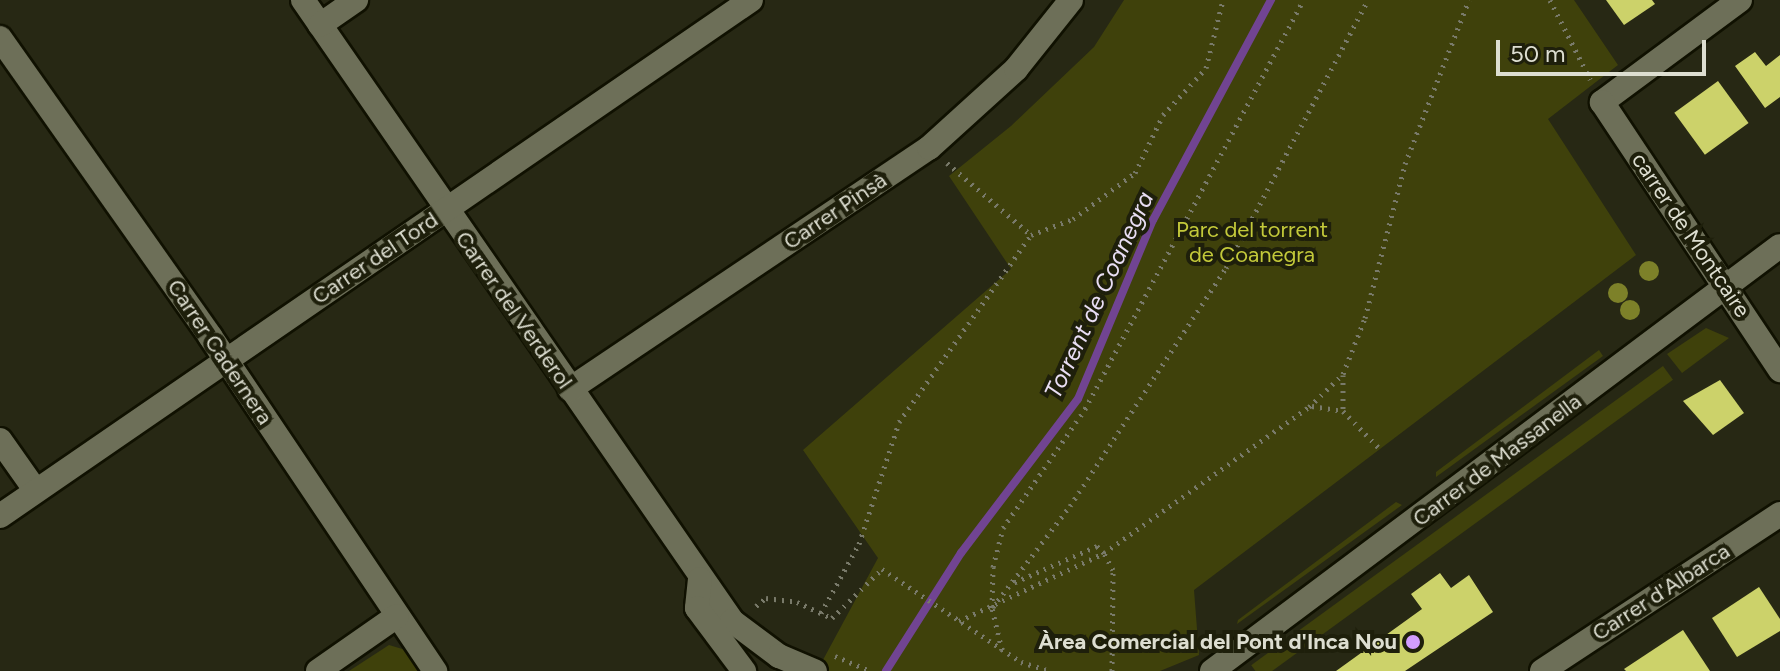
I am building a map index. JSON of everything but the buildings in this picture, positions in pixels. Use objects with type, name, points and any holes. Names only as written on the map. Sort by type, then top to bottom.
[{"type":"street","name":"Carrer del Verderol","points":[[303,0],[700,579],[750,636],[819,665]]},
{"type":"street","points":[[320,25],[356,0]]},
{"type":"street","name":"Carrer del Tord","points":[[0,516],[751,0]]},
{"type":"street","name":"Carrer Pinsà","points":[[570,389],[929,148],[1016,69],[1071,0]]},
{"type":"street","points":[[1602,102],[1740,0]]},
{"type":"street","name":"Carrer Cadernera","points":[[0,38],[226,359],[435,671]]},
{"type":"street","name":"carrer de Montcaire","points":[[1602,102],[1780,370]]},
{"type":"street","name":"Carrer de Massanella","points":[[1212,671],[1780,246]]},
{"type":"street","points":[[0,440],[36,491]]},
{"type":"street","name":"Carrer d'Albarca","points":[[1542,671],[1780,514]]},
{"type":"street","points":[[700,579],[697,608],[744,671]]},
{"type":"street","points":[[318,671],[397,616]]},
{"type":"path","points":[[821,613],[859,544],[899,422],[1031,235],[1073,219],[1135,173],[1163,115],[1206,68],[1223,0]]},
{"type":"path","points":[[1002,650],[992,608],[993,567],[1003,528],[1085,409],[1303,0]]},
{"type":"path","points":[[992,608],[1070,506],[1226,268],[1368,0]]},
{"type":"path","points":[[1343,411],[1343,374],[1365,318],[1405,164],[1469,0]]},
{"type":"path","points":[[1550,0],[1602,102]]},
{"type":"path","points":[[929,148],[1031,235]]},
{"type":"path","points":[[958,621],[992,608],[1104,553],[1311,406],[1343,374]]},
{"type":"path","points":[[1311,406],[1343,411],[1381,450]]},
{"type":"path","points":[[1010,584],[1097,546],[1113,570],[1112,671]]},
{"type":"path","points":[[756,606],[766,598],[832,618],[882,569],[1002,650],[1050,671]]},
{"type":"path","points":[[819,665],[870,671]]},
{"type":"green space","name":"Parc del torrent de Coanegra","points":[[1124,0],[1574,0],[1618,65],[1548,119],[1636,255],[1194,590],[1199,655],[1160,671],[817,671],[878,558],[803,450],[1011,269],[949,176],[1011,126],[1094,47]]},
{"type":"green space","points":[[1706,328],[1729,338],[1682,373],[1667,354]]},
{"type":"green space","points":[[1599,350],[1603,356],[1436,477],[1436,472]]},
{"type":"green space","points":[[1663,366],[1673,380],[1272,671],[1255,671],[1251,665]]},
{"type":"green space","points":[[1396,502],[1402,505],[1237,624],[1238,620]]},
{"type":"green space","points":[[389,645],[409,651],[423,671],[349,671]]},
{"type":"waterway","name":"Torrent de Coanegra","points":[[886,671],[961,553],[1078,399],[1153,220],[1271,0]]},
{"type":"place","name":"Àrea Comercial del Pont d'Inca Nou","points":[[1413,642]]}]
